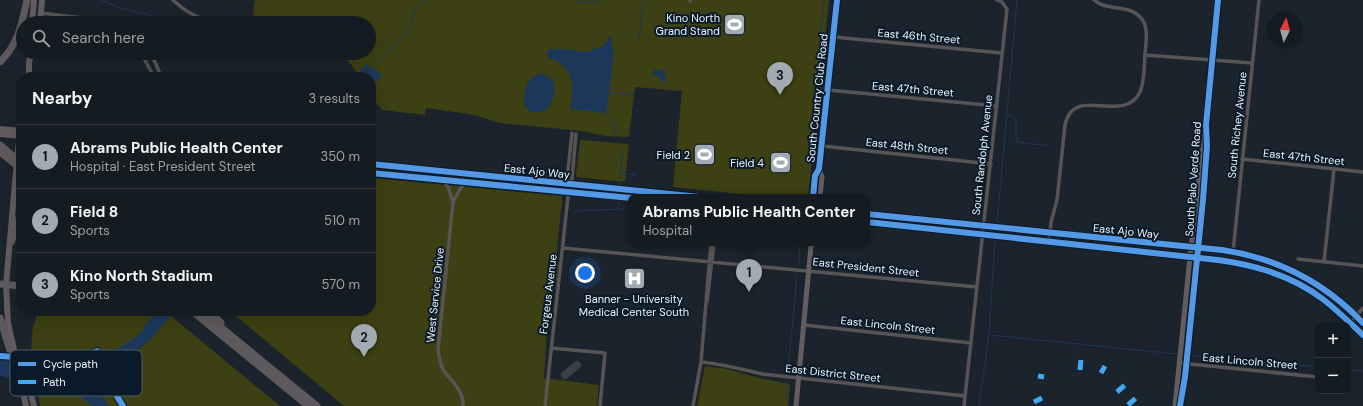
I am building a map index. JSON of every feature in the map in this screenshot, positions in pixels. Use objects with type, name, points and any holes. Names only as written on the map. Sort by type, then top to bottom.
[{"type":"highway","points":[[23,16],[27,0]]},
{"type":"highway","points":[[0,62],[16,40]]},
{"type":"highway","points":[[0,145],[16,159]]},
{"type":"highway","points":[[0,152],[16,165]]},
{"type":"highway","points":[[5,284],[16,285]]},
{"type":"highway","points":[[198,316],[308,406]]},
{"type":"highway","points":[[207,316],[317,406]]},
{"type":"highway","points":[[214,316],[253,353]]},
{"type":"highway","points":[[0,318],[13,350]]},
{"type":"main road","points":[[32,16],[34,0]]},
{"type":"main road","points":[[40,16],[42,0]]},
{"type":"main road","name":"South Country Club Road","points":[[813,194],[815,176],[819,169],[822,146],[837,0]]},
{"type":"main road","name":"South Palo Verde Road","points":[[1180,406],[1186,364],[1193,257],[1191,247],[1202,145],[1206,125],[1218,0]]},
{"type":"main road","points":[[26,72],[27,60]]},
{"type":"main road","points":[[29,72],[30,60]]},
{"type":"main road","name":"South Palo Verde Road","points":[[1175,406],[1193,257],[1198,248],[1207,146],[1206,125]]},
{"type":"main road","points":[[0,129],[16,131]]},
{"type":"main road","points":[[0,134],[16,136]]},
{"type":"main road","name":"East Ajo Way","points":[[376,165],[672,194]]},
{"type":"main road","points":[[383,174],[384,166]]},
{"type":"main road","name":"South Country Club Road","points":[[819,169],[822,176],[820,194]]},
{"type":"main road","points":[[14,350],[8,294],[5,284],[16,173]]},
{"type":"main road","name":"East Ajo Way","points":[[376,173],[628,198]]},
{"type":"main road","name":"East Ajo Way","points":[[870,214],[1191,247],[1233,252],[1258,257],[1291,270],[1308,279],[1327,292],[1363,323]]},
{"type":"main road","points":[[899,226],[900,217]]},
{"type":"main road","name":"East Ajo Way","points":[[870,222],[1193,257],[1245,264],[1280,275],[1298,283],[1315,294],[1347,322]]},
{"type":"main road","points":[[5,284],[9,272],[12,243],[16,227]]},
{"type":"main road","points":[[796,406],[812,246]]},
{"type":"main road","name":"East Ajo Way","points":[[1351,326],[1363,335]]},
{"type":"main road","points":[[25,396],[26,406]]},
{"type":"main road","points":[[29,396],[34,406]]},
{"type":"street","points":[[173,0],[184,10],[194,16]]},
{"type":"street","name":"South Randolph Avenue","points":[[964,406],[1007,9],[1002,2],[997,0]]},
{"type":"street","points":[[1049,242],[1052,218],[1057,200],[1067,117],[1074,109],[1083,105],[1091,104],[1120,107],[1133,101],[1139,94],[1141,88],[1145,55],[1146,26],[1136,12],[1125,8],[1104,6],[1094,0]]},
{"type":"street","name":"South Richey Avenue","points":[[1233,252],[1259,0]]},
{"type":"street","name":"East 46th Street","points":[[834,37],[1002,52]]},
{"type":"street","points":[[1145,55],[1252,63]]},
{"type":"street","points":[[145,60],[151,72]]},
{"type":"street","points":[[154,60],[159,72]]},
{"type":"street","name":"East 47th Street","points":[[828,90],[996,106]]},
{"type":"street","name":"Forgeus Avenue","points":[[545,406],[563,248],[569,184],[567,179],[574,134]]},
{"type":"street","name":"East 48th Street","points":[[822,146],[991,164]]},
{"type":"street","name":"East 47th Street","points":[[1242,159],[1363,172]]},
{"type":"street","points":[[1324,262],[1334,170]]},
{"type":"street","name":"West Service Drive","points":[[442,179],[448,187],[453,202]]},
{"type":"street","name":"West Service Drive","points":[[463,406],[457,386],[441,364],[438,350],[453,202],[460,189],[466,182]]},
{"type":"street","points":[[693,406],[701,362],[713,246]]},
{"type":"street","name":"East President Street","points":[[563,248],[977,287]]},
{"type":"street","points":[[1298,259],[1363,266]]},
{"type":"street","points":[[1351,322],[1363,308]]},
{"type":"street","name":"East Lincoln Street","points":[[804,325],[971,343]]},
{"type":"street","points":[[551,348],[605,353],[600,406]]},
{"type":"street","name":"East District Street","points":[[701,362],[729,366],[762,374],[965,396]]},
{"type":"street","name":"East Lincoln Street","points":[[1180,363],[1315,376]]},
{"type":"green space","points":[[255,0],[829,0],[808,194],[740,194],[673,187],[682,91],[635,87],[629,137],[605,136],[582,131],[499,123],[475,115],[426,108],[425,115],[382,110],[376,103],[376,72],[356,72],[347,60],[376,60],[376,16],[253,16]]},
{"type":"green space","points":[[580,140],[629,144],[625,182],[576,177]]},
{"type":"green space","points":[[376,178],[562,196],[556,261],[559,262],[556,284],[548,312],[544,378],[599,385],[597,406],[344,406],[236,316],[376,316]]},
{"type":"green space","points":[[37,316],[171,316],[280,406],[40,406],[38,396],[142,396],[142,350],[31,350],[33,327]]},
{"type":"green space","points":[[705,366],[727,369],[759,378],[790,384],[788,406],[697,406]]},
{"type":"water","points":[[611,36],[614,51],[606,112],[603,113],[571,109],[572,81],[570,75],[562,64],[547,56],[547,52],[550,49],[569,49],[586,52],[603,46]]},
{"type":"water","points":[[366,64],[382,75],[376,81],[376,72],[359,72]]},
{"type":"water","points":[[654,69],[658,71],[665,69],[666,71],[664,72],[666,81],[661,82],[659,74],[658,76],[654,76]]},
{"type":"water","points":[[539,74],[546,75],[554,82],[553,100],[545,110],[541,112],[529,111],[524,104],[525,90],[528,82],[534,76]]},
{"type":"water","points":[[154,316],[170,316],[155,334],[138,350],[113,350],[136,337],[144,329],[143,327]]},
{"type":"water","points":[[0,354],[10,354],[10,378],[0,376]]},
{"type":"water","points":[[79,396],[100,396],[110,406],[92,406]]},
{"type":"pier","points":[[5,352],[10,352],[10,365]]},
{"type":"waterway","points":[[101,0],[117,7],[154,16]]},
{"type":"waterway","points":[[374,69],[411,27],[414,10],[427,0]]},
{"type":"waterway","points":[[576,0],[576,2],[595,2],[601,0]]},
{"type":"waterway","points":[[639,41],[643,3],[642,0]]},
{"type":"waterway","points":[[822,89],[818,84],[824,0]]},
{"type":"waterway","points":[[997,224],[1017,0]]},
{"type":"waterway","points":[[609,93],[634,95]]},
{"type":"waterway","points":[[606,112],[612,118],[617,137]]},
{"type":"waterway","points":[[1007,115],[1016,119],[1017,142],[1049,146]]},
{"type":"waterway","points":[[620,148],[622,156],[620,186]]},
{"type":"waterway","points":[[621,173],[636,175]]},
{"type":"waterway","points":[[618,209],[619,199]]},
{"type":"waterway","points":[[574,211],[624,209]]},
{"type":"waterway","points":[[995,239],[989,335],[1177,354]]},
{"type":"waterway","points":[[799,263],[800,246]]},
{"type":"waterway","points":[[788,372],[797,277]]},
{"type":"waterway","points":[[979,406],[989,335]]},
{"type":"waterway","points":[[1193,356],[1315,367]]},
{"type":"waterway","points":[[1351,370],[1363,371]]},
{"type":"waterway","points":[[787,381],[787,398]]},
{"type":"taxiway","points":[[565,375],[577,365]]},
{"type":"marked path","points":[[1080,370],[1081,359]]},
{"type":"marked path","points":[[1101,373],[1105,366]]},
{"type":"marked path","points":[[1038,376],[1044,377]]},
{"type":"marked path","points":[[1117,392],[1125,385]]},
{"type":"marked path","points":[[1034,402],[1042,398]]},
{"type":"marked path","points":[[1128,405],[1136,398]]},
{"type":"cycle path","points":[[813,194],[815,176],[819,169],[837,0]]},
{"type":"cycle path","points":[[1180,406],[1185,377],[1203,200],[1207,146],[1206,125],[1218,0]]},
{"type":"cycle path","points":[[376,165],[670,194]]},
{"type":"cycle path","points":[[376,173],[628,198]]},
{"type":"cycle path","points":[[870,214],[1222,250],[1242,254],[1262,259],[1299,274],[1333,296],[1363,323]]},
{"type":"cycle path","points":[[870,222],[1218,260],[1246,265],[1274,273],[1300,284],[1334,308],[1363,335]]},
{"type":"cycle path","points":[[0,356],[10,357]]},
{"type":"cycle path","points":[[117,396],[123,406]]},
{"type":"place","name":"Kino North Grand Stand","points":[[735,24]]},
{"type":"place","name":"Kino North Stadium","points":[[780,95]]},
{"type":"place","name":"Field 2","points":[[705,155]]},
{"type":"place","name":"Field 4","points":[[780,163]]},
{"type":"place","name":"Banner - University Medical Center South","points":[[634,279]]},
{"type":"place","name":"Abrams Public Health Center","points":[[749,292]]},
{"type":"place","name":"Field 8","points":[[364,357]]}]
